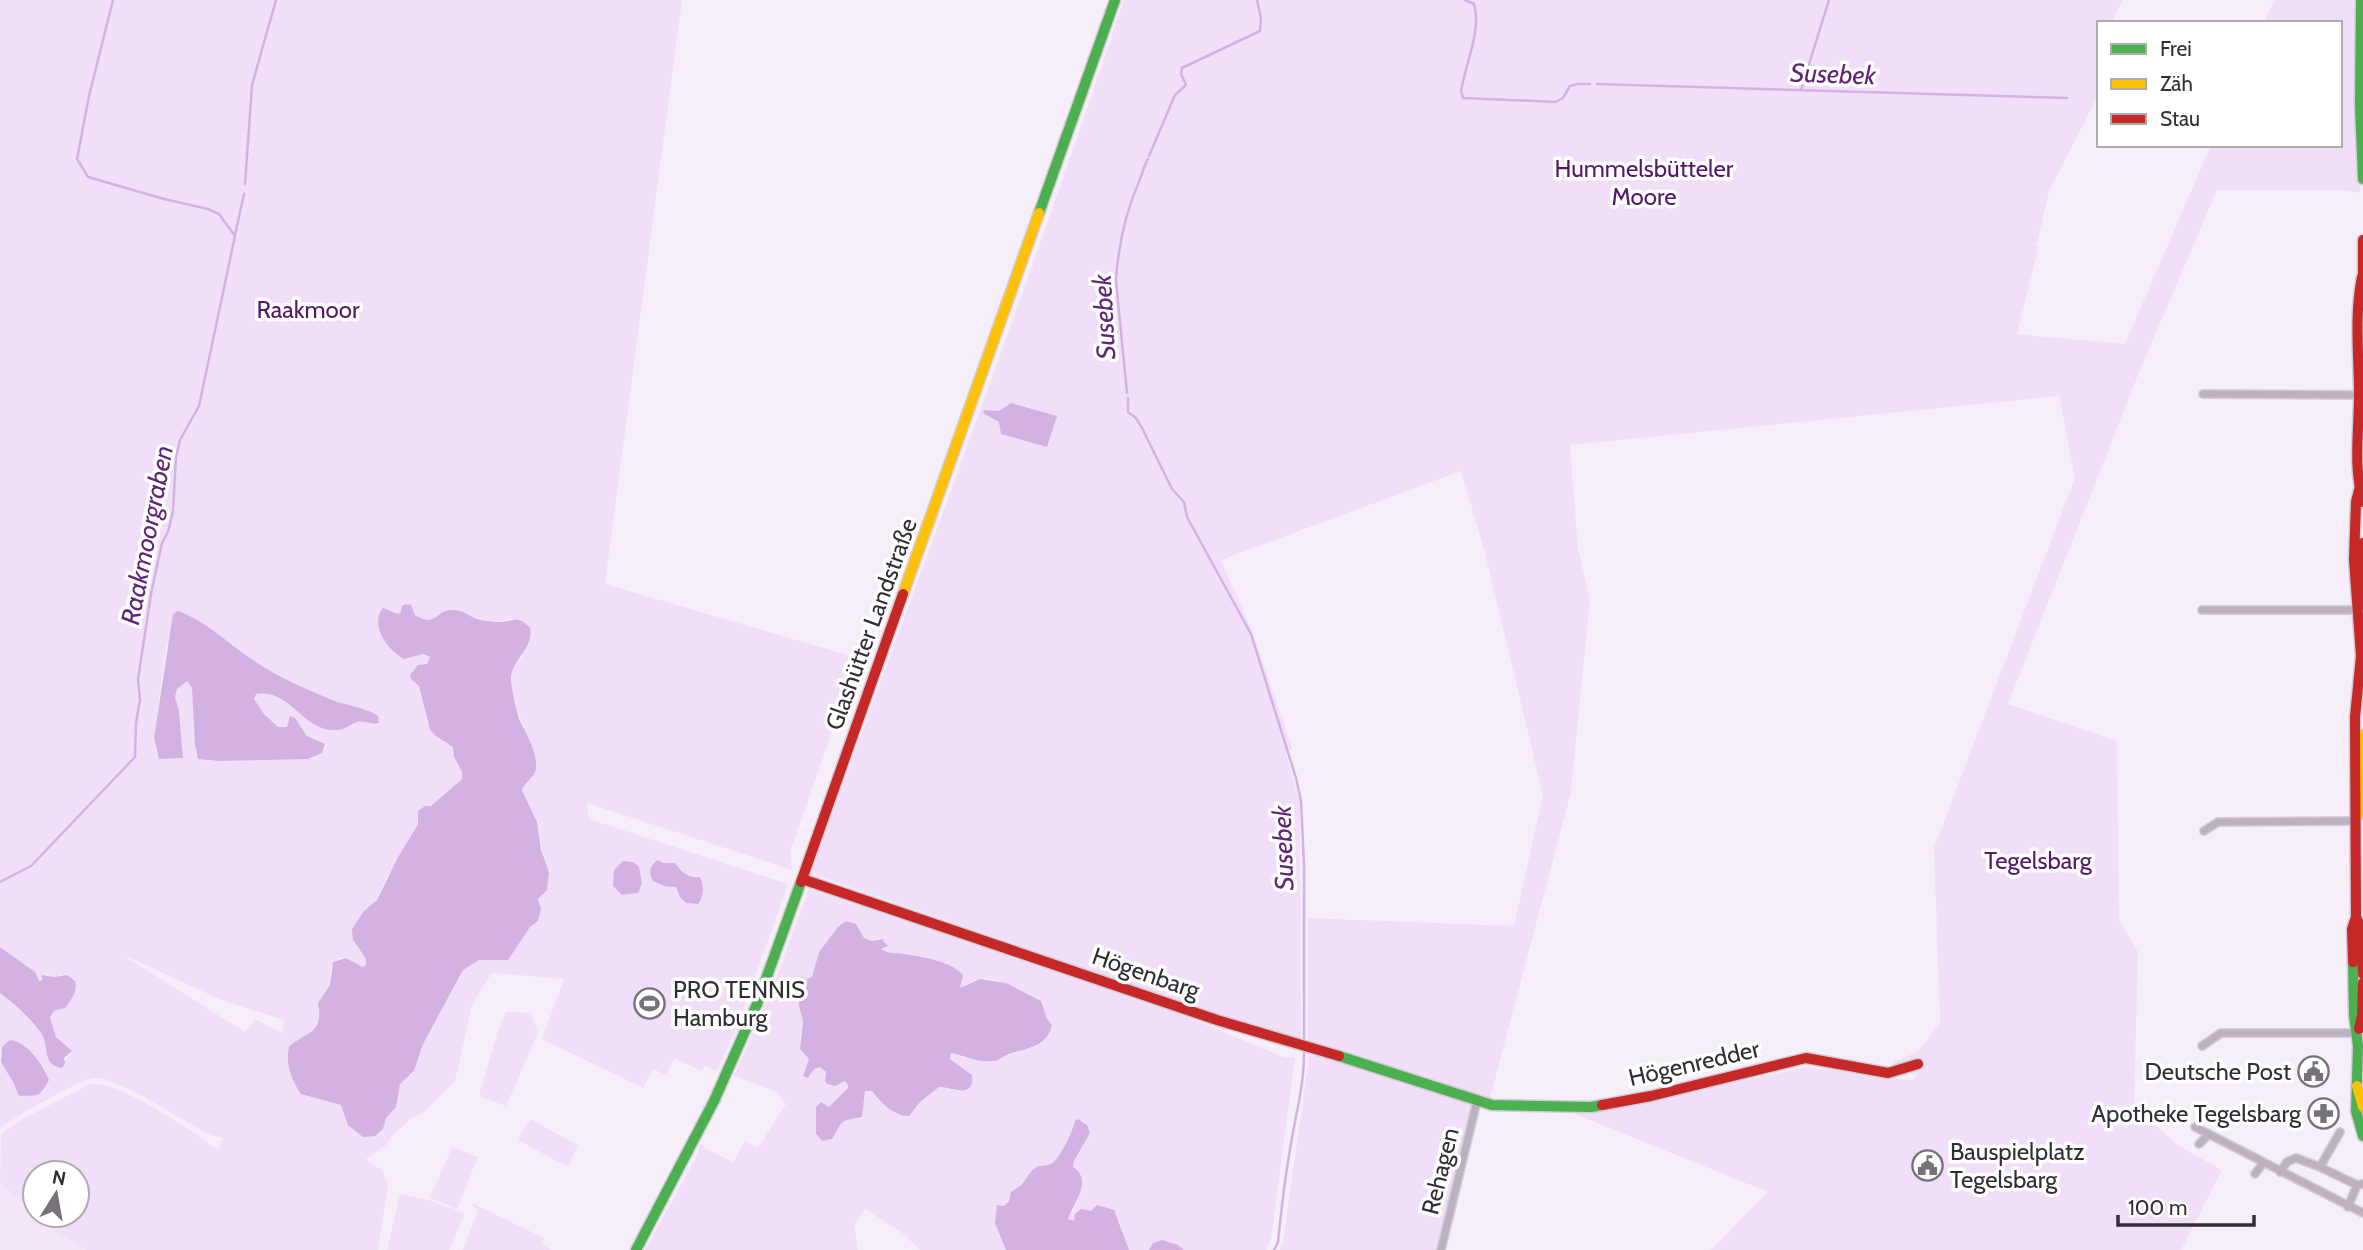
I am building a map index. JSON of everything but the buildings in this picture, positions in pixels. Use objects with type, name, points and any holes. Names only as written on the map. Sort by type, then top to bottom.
[{"type":"street","name":"Glashütter Landstraße","points":[[636,1250],[724,1081],[757,1004],[1115,0]]},
{"type":"street","points":[[2361,0],[2360,105],[2363,179]]},
{"type":"street","points":[[2363,240],[2363,284]]},
{"type":"street","points":[[2363,277],[2356,299],[2359,395],[2357,415],[2363,502]]},
{"type":"street","points":[[2359,395],[2363,383]]},
{"type":"street","points":[[2203,394],[2359,395]]},
{"type":"street","points":[[2360,610],[2355,593],[2356,502],[2361,490]]},
{"type":"street","points":[[2363,543],[2363,593],[2360,610],[2363,715]]},
{"type":"street","points":[[2202,610],[2360,610]]},
{"type":"street","points":[[2361,701],[2355,717],[2354,803],[2363,974]]},
{"type":"street","points":[[2357,821],[2362,803],[2363,735]]},
{"type":"street","points":[[2204,831],[2218,822],[2357,821]]},
{"type":"street","name":"Högenbarg","points":[[802,879],[1217,1020],[1309,1046],[1478,1101]]},
{"type":"street","points":[[2358,1033],[2354,1015],[2352,929],[2359,917]]},
{"type":"street","points":[[2363,983],[2354,1097],[2354,1107],[2363,1136]]},
{"type":"street","points":[[2202,1046],[2221,1033],[2358,1033]]},
{"type":"street","name":"Högenredder","points":[[1478,1101],[1527,1107],[1591,1107],[1651,1096],[1799,1059],[1814,1059],[1881,1072],[1906,1069],[1918,1064]]},
{"type":"street","points":[[2357,1085],[2363,1107]]},
{"type":"street","name":"Rehagen","points":[[1441,1250],[1478,1101]]},
{"type":"street","points":[[2195,1127],[2363,1213]]},
{"type":"street","points":[[2320,1167],[2340,1132]]},
{"type":"street","points":[[2199,1144],[2209,1134]]},
{"type":"street","points":[[2280,1172],[2287,1162],[2296,1158],[2360,1185],[2348,1207]]},
{"type":"street","points":[[2255,1174],[2263,1163]]},
{"type":"shaded area","points":[[1011,403],[1057,416],[1047,447],[1001,434],[999,422],[983,413],[984,410],[999,411]]},
{"type":"shaded area","points":[[406,604],[411,605],[415,615],[422,619],[432,619],[446,611],[456,610],[485,621],[519,620],[530,628],[529,642],[515,665],[511,682],[519,717],[536,762],[534,774],[522,790],[537,822],[541,850],[549,872],[547,890],[538,899],[541,909],[538,921],[530,927],[508,960],[479,960],[463,970],[423,1044],[414,1071],[400,1084],[396,1107],[386,1118],[383,1129],[375,1136],[363,1137],[348,1125],[341,1105],[301,1094],[290,1072],[288,1053],[289,1047],[312,1031],[319,1021],[318,1003],[330,985],[333,962],[346,958],[363,967],[366,965],[366,959],[353,940],[352,929],[364,911],[377,900],[418,824],[418,811],[425,806],[431,806],[462,779],[453,747],[430,730],[419,686],[411,679],[410,675],[418,665],[427,664],[430,657],[423,654],[404,659],[386,643],[379,629],[379,614],[383,608],[398,614]]},
{"type":"shaded area","points":[[178,611],[206,626],[269,670],[332,700],[373,713],[378,716],[379,723],[360,722],[340,730],[325,729],[315,725],[279,698],[256,694],[254,699],[264,714],[278,727],[287,727],[290,716],[295,718],[307,736],[325,744],[322,753],[308,759],[198,759],[192,688],[187,681],[177,689],[175,697],[179,711],[183,758],[159,759],[154,738],[173,614]]},
{"type":"shaded area","points":[[658,860],[675,863],[686,874],[700,877],[703,891],[698,904],[686,903],[676,887],[653,881],[651,869]]},
{"type":"shaded area","points":[[623,861],[633,862],[639,867],[642,883],[638,893],[622,895],[613,886],[614,870]]},
{"type":"shaded area","points":[[846,921],[856,924],[864,938],[872,941],[883,939],[888,946],[881,949],[886,952],[927,958],[958,970],[963,975],[960,988],[980,979],[1006,983],[1041,1001],[1052,1025],[1046,1038],[1035,1046],[994,1061],[977,1060],[951,1053],[950,1059],[972,1075],[970,1087],[962,1090],[939,1087],[920,1102],[909,1116],[893,1111],[872,1091],[865,1091],[862,1117],[845,1121],[832,1139],[822,1141],[816,1134],[816,1107],[821,1102],[829,1107],[848,1085],[845,1081],[835,1086],[827,1084],[826,1072],[820,1067],[814,1069],[808,1078],[803,1076],[809,1059],[800,1049],[803,1021],[797,980],[801,977],[812,977],[819,952]]},
{"type":"shaded area","points":[[0,947],[35,972],[39,981],[42,980],[42,975],[67,975],[75,981],[75,992],[70,1002],[65,1008],[54,1011],[50,1017],[56,1037],[72,1051],[64,1058],[65,1064],[62,1068],[55,1066],[48,1059],[44,1038],[37,1027],[0,993]]},
{"type":"shaded area","points":[[10,1040],[29,1050],[39,1061],[49,1080],[37,1095],[19,1096],[1,1062],[2,1047]]},
{"type":"shaded area","points":[[1078,1119],[1087,1125],[1090,1133],[1074,1161],[1073,1167],[1082,1179],[1082,1185],[1068,1219],[1074,1221],[1075,1214],[1081,1209],[1091,1211],[1097,1205],[1114,1210],[1129,1250],[1006,1250],[995,1223],[997,1205],[1004,1206],[1009,1201],[1011,1192],[1022,1184],[1035,1168],[1049,1165],[1058,1157]]},
{"type":"shaded area","points":[[0,1182],[21,1201],[21,1229],[53,1229],[86,1250],[0,1250]]},
{"type":"shaded area","points":[[1162,1240],[1184,1250],[1149,1250],[1153,1243]]},
{"type":"green space","name":"Raakmoor","points":[[0,0],[682,0],[605,584],[858,658],[790,852],[792,870],[587,803],[589,819],[788,884],[737,1027],[717,1071],[705,1066],[701,1071],[674,1058],[666,1075],[653,1069],[643,1088],[542,1039],[564,979],[492,973],[472,1004],[455,1082],[424,1112],[412,1118],[391,1137],[386,1145],[366,1159],[383,1171],[388,1186],[378,1250],[86,1250],[53,1229],[91,1229],[91,1159],[21,1159],[21,1201],[0,1182],[1,1134],[21,1120],[90,1084],[102,1085],[137,1098],[218,1150],[223,1138],[206,1132],[126,1088],[96,1078],[63,1091],[0,1128],[0,1059],[21,1097],[44,1091],[49,1080],[41,1064],[32,1056],[2,1047],[0,1053],[0,993],[25,1014],[41,1033],[53,1065],[71,1054],[56,1037],[51,1014],[54,1010],[61,1010],[73,996],[62,975],[54,977],[45,974],[39,981],[26,965],[0,947]],"holes":[[[411,609],[428,620],[455,611],[483,622],[512,618],[523,656],[513,670],[512,685],[523,724],[532,778],[523,785],[522,790],[537,822],[543,855],[543,894],[538,899],[541,909],[538,921],[522,938],[510,958],[479,960],[463,970],[423,1044],[414,1072],[400,1084],[396,1107],[386,1118],[383,1129],[348,1125],[342,1105],[301,1094],[292,1075],[296,1042],[311,1033],[317,1025],[318,1008],[330,985],[331,966],[339,958],[345,958],[363,967],[366,965],[366,959],[355,945],[387,877],[418,824],[418,814],[462,779],[453,747],[428,725],[419,686],[410,675],[418,666],[427,664],[430,657],[391,648],[379,631],[378,618],[390,610],[398,614]],[[192,618],[250,659],[283,678],[338,703],[371,711],[349,725],[333,730],[319,727],[286,701],[272,695],[255,694],[254,699],[264,714],[278,727],[287,727],[290,717],[308,736],[326,746],[325,749],[308,759],[209,761],[196,756],[192,687],[187,681],[177,689],[175,698],[179,711],[183,758],[160,759],[154,738],[167,643]],[[121,954],[224,1001],[284,1020],[282,1033],[255,1019],[245,1032]]]},
{"type":"green space","points":[[1124,0],[2123,0],[2112,21],[2097,21],[2097,98],[2050,189],[2017,334],[2125,344],[2210,147],[2342,147],[2342,21],[2265,21],[2274,0],[2359,0],[2360,193],[2339,190],[2217,190],[2138,375],[2008,704],[2117,741],[2119,920],[2138,952],[2134,1106],[2179,1146],[2222,1170],[2181,1250],[1711,1250],[1768,1192],[1572,1113],[1808,1067],[1898,1079],[1912,1080],[1917,1075],[1892,1071],[1894,1062],[1917,1052],[1940,1023],[1934,848],[2075,478],[2059,396],[1570,445],[1578,549],[1590,599],[1571,792],[1490,1098],[1308,1040],[1308,918],[1514,926],[1543,795],[1485,553],[1461,471],[1221,560],[1253,633],[1293,750],[1285,749],[1300,803],[1301,1038],[1219,1015],[810,873],[931,547]]},
{"type":"green space","points":[[809,889],[1168,1009],[1284,1057],[1295,1058],[1271,1239],[1266,1250],[1184,1250],[1173,1243],[1161,1241],[1153,1243],[1149,1250],[1129,1250],[1123,1237],[1091,1211],[1070,1221],[1068,1217],[1079,1199],[1082,1185],[1079,1173],[1073,1168],[1074,1161],[1090,1134],[1084,1122],[1069,1135],[1060,1156],[1050,1165],[1041,1165],[1027,1176],[1022,1185],[1011,1192],[1008,1204],[1001,1206],[997,1228],[1006,1250],[920,1250],[901,1232],[865,1209],[854,1225],[858,1250],[645,1250],[698,1154],[700,1143],[733,1162],[745,1141],[758,1148],[786,1104],[776,1092],[734,1076],[772,989]],"holes":[[[855,924],[864,938],[872,941],[881,938],[885,944],[881,949],[885,952],[926,959],[960,988],[977,980],[996,980],[1039,1000],[1050,1032],[1036,1046],[997,1060],[949,1054],[950,1059],[970,1073],[973,1080],[958,1091],[939,1087],[920,1102],[897,1114],[878,1100],[872,1091],[865,1091],[862,1116],[846,1120],[832,1139],[822,1141],[816,1135],[816,1107],[821,1102],[829,1107],[848,1085],[845,1081],[839,1085],[825,1081],[826,1072],[820,1067],[814,1069],[810,1077],[803,1076],[809,1059],[800,1041],[803,1021],[798,996],[807,979],[812,977],[819,952],[838,927]]]},
{"type":"green space","points":[[506,1012],[531,1013],[538,1033],[506,1106],[479,1096],[497,1033]]},
{"type":"green space","points":[[1310,1051],[1473,1105],[1437,1250],[1279,1250],[1283,1241]]},
{"type":"green space","points":[[530,1119],[578,1145],[568,1167],[518,1140]]},
{"type":"green space","points":[[452,1147],[478,1157],[457,1209],[430,1198]]},
{"type":"green space","points":[[400,1194],[465,1213],[449,1250],[387,1250]]},
{"type":"green space","points":[[470,1202],[544,1238],[542,1244],[551,1250],[463,1250],[478,1211]]},
{"type":"waterway","name":"Raakmoorgraben","points":[[0,882],[31,866],[135,757],[140,700],[138,679],[151,594],[162,543],[173,511],[176,457],[180,440],[199,406],[235,236],[219,214],[88,177],[77,159],[89,96],[113,0]]},
{"type":"waterway","points":[[245,184],[252,85],[276,0]]},
{"type":"waterway","name":"Susebek","points":[[1149,156],[1175,95],[1186,85],[1181,74],[1182,68],[1260,31],[1261,18],[1257,0]]},
{"type":"waterway","name":"Susebek","points":[[1465,0],[1474,4],[1476,25],[1461,91],[1463,98],[1556,102],[1563,98],[1570,86],[1590,84]]},
{"type":"waterway","points":[[1801,90],[1829,0]]},
{"type":"waterway","name":"Susebek","points":[[1597,84],[2067,98]]},
{"type":"waterway","name":"Susebek","points":[[1127,393],[1117,268],[1127,216],[1148,159]]},
{"type":"waterway","points":[[235,235],[244,194]]},
{"type":"waterway","name":"Susebek","points":[[1128,398],[1128,412],[1136,418],[1172,489],[1184,502],[1187,517],[1251,634],[1296,778],[1301,801],[1304,865],[1304,1042]]},
{"type":"waterway","name":"Susebek","points":[[1274,1250],[1278,1242],[1301,1089],[1304,1049]]},
{"type":"traffic: fast","points":[[1039,213],[1115,0]]},
{"type":"traffic: fast","points":[[2361,0],[2360,105],[2363,179]]},
{"type":"traffic: fast","points":[[636,1250],[714,1101],[757,1004],[801,882]]},
{"type":"traffic: fast","points":[[2353,962],[2354,1015],[2358,1046],[2356,1111],[2363,1136]]},
{"type":"traffic: fast","points":[[1339,1056],[1492,1105],[1602,1105]]},
{"type":"traffic: slow","points":[[903,594],[1039,213]]},
{"type":"traffic: slow","points":[[2359,814],[2362,803],[2363,735]]},
{"type":"traffic: slow","points":[[2357,1086],[2363,1107]]},
{"type":"traffic: jam","points":[[2363,240],[2363,283]]},
{"type":"traffic: jam","points":[[2362,277],[2358,321],[2357,449],[2363,502]]},
{"type":"traffic: jam","points":[[2353,962],[2352,929],[2356,917],[2355,717],[2361,656],[2354,560],[2356,502],[2359,490]]},
{"type":"traffic: jam","points":[[2360,606],[2363,593],[2363,543]]},
{"type":"traffic: jam","points":[[801,882],[903,594]]},
{"type":"traffic: jam","points":[[802,879],[1217,1020],[1339,1056]]},
{"type":"traffic: jam","points":[[2356,917],[2361,928],[2363,974]]},
{"type":"traffic: jam","points":[[2359,1029],[2363,983]]},
{"type":"traffic: jam","points":[[1602,1105],[1651,1096],[1806,1058],[1888,1073],[1918,1064]]},
{"type":"place","name":"PRO TENNIS Hamburg","points":[[650,1003]]},
{"type":"place","name":"Deutsche Post","points":[[2314,1071]]},
{"type":"place","name":"Apotheke Tegelsbarg","points":[[2324,1113]]},
{"type":"place","name":"Bauspielplatz Tegelsbarg","points":[[1927,1165]]},
{"type":"park label","name":"Hummelsbütteler Moore","points":[[1644,182]]},
{"type":"park label","name":"Tegelsbarg","points":[[2038,860]]}]
